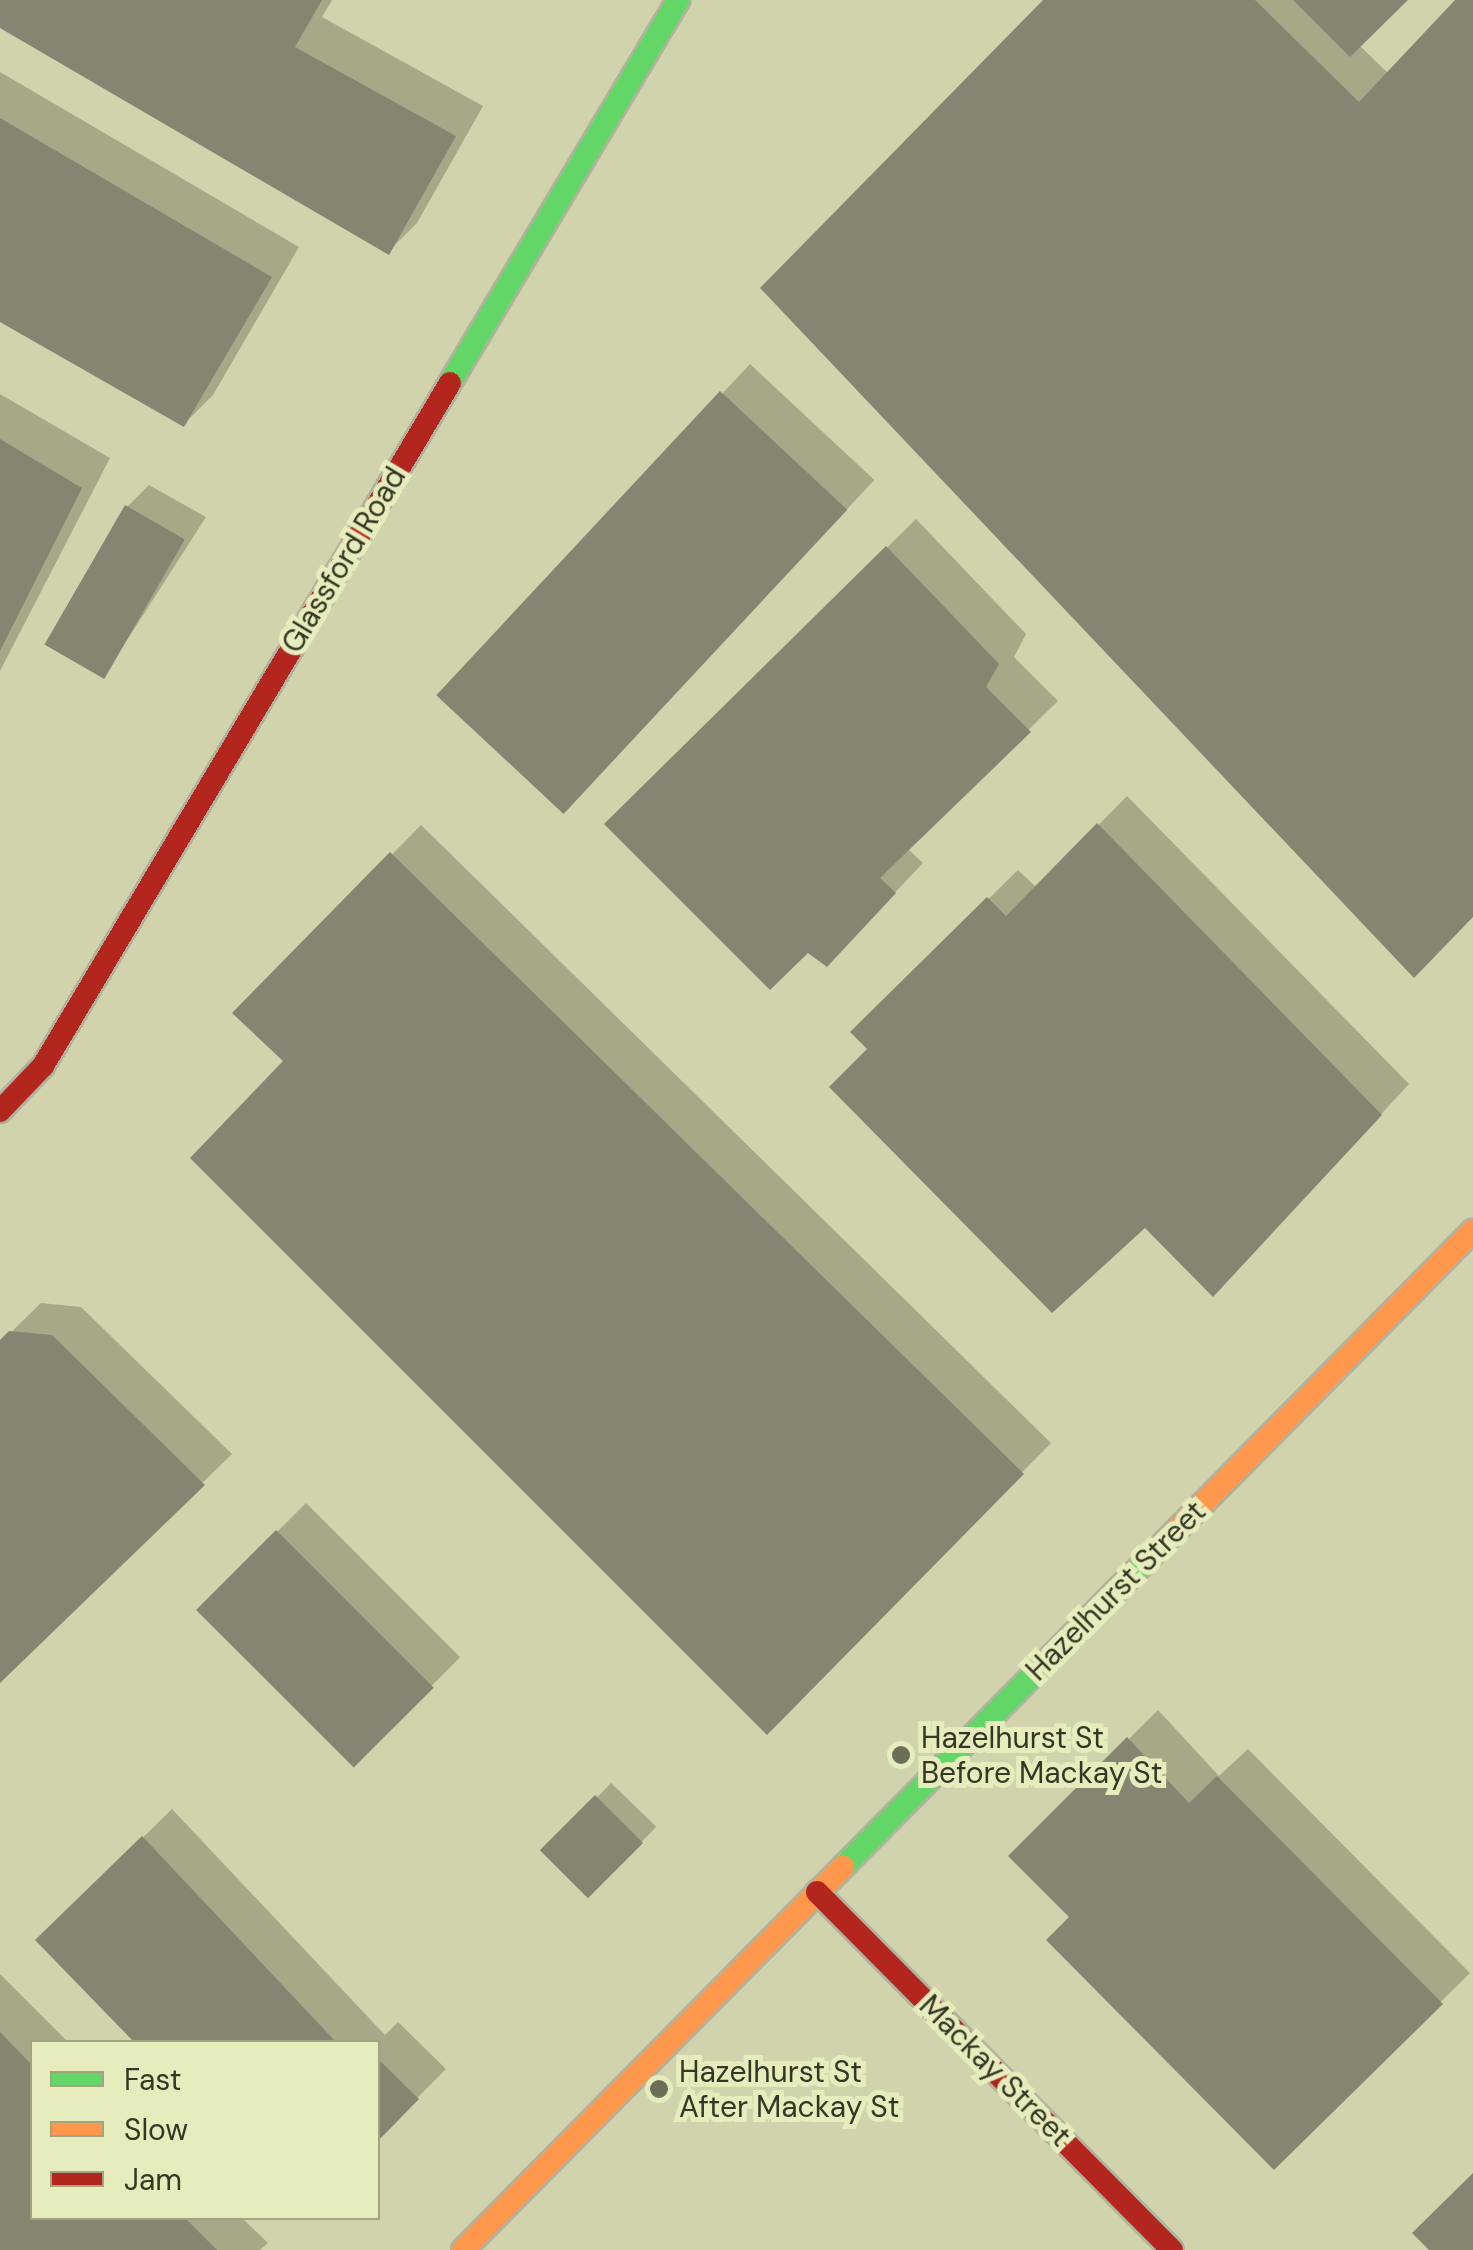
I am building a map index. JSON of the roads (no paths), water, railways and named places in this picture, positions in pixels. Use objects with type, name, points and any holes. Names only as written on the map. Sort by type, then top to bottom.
[{"type":"street","name":"Glassford Road","points":[[0,1112],[42,1066],[678,0]]},
{"type":"street","name":"Hazelhurst Street","points":[[464,2250],[1473,1230]]},
{"type":"street","name":"Mackay Street","points":[[817,1892],[1172,2250]]},
{"type":"place","name":"Hazelhurst St Before Mackay St","points":[[901,1755]]},
{"type":"place","name":"Hazelhurst St After Mackay St","points":[[659,2089]]}]
